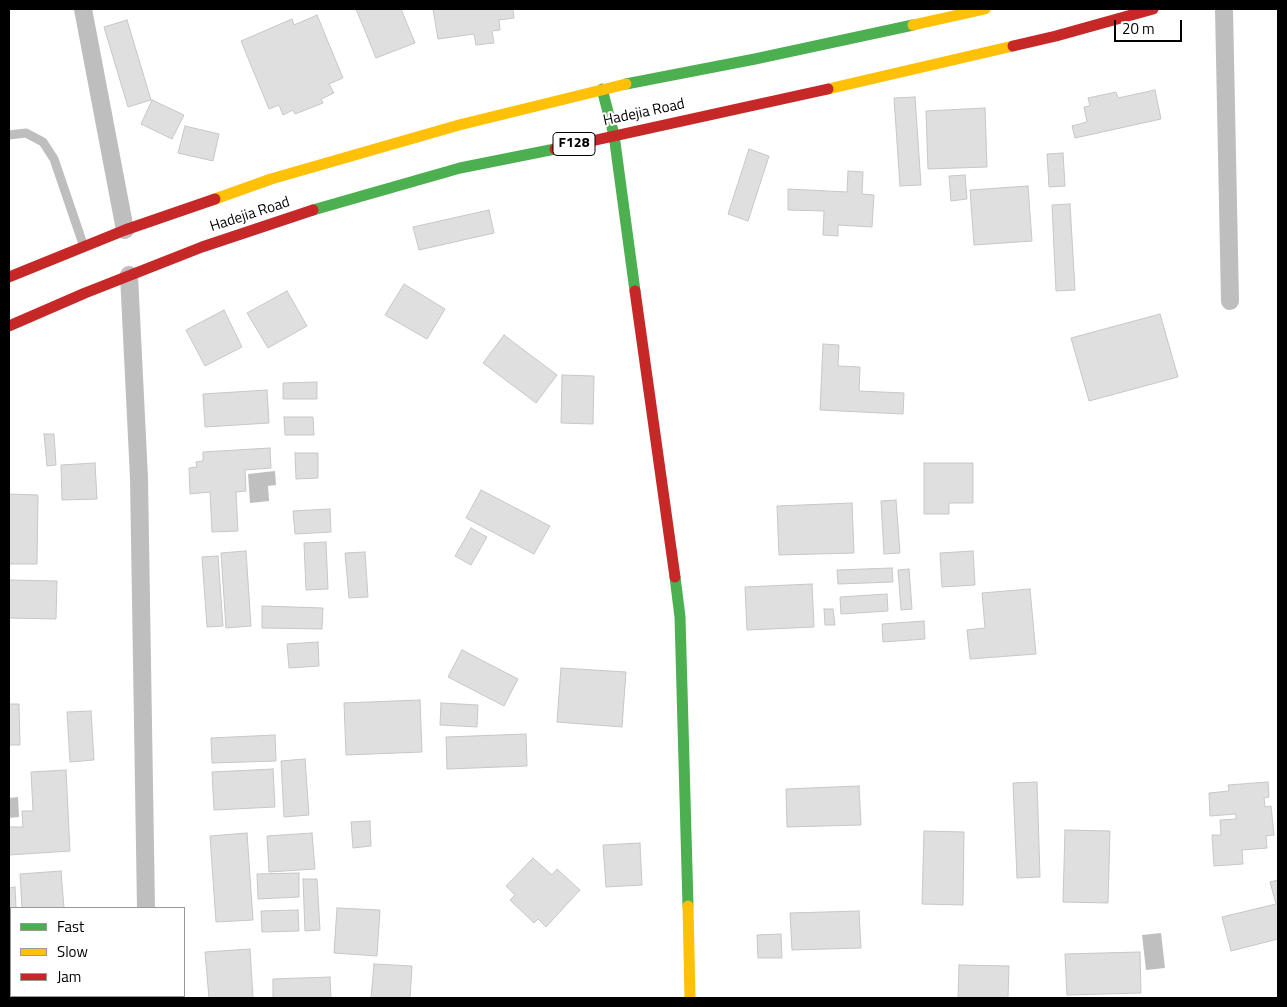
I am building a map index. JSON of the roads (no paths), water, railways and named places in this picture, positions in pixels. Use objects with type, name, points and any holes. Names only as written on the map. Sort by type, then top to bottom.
[{"type":"main road","name":"Hadejia Road","points":[[9,277],[125,230],[271,179],[459,125],[602,89],[755,59],[985,9]]},
{"type":"main road","name":"Hadejia Road","points":[[9,326],[129,275],[202,247],[344,200],[460,168],[835,87],[1056,36],[1153,9]]},
{"type":"main road","points":[[602,89],[614,135],[680,617],[690,998]]},
{"type":"street","points":[[83,9],[125,230]]},
{"type":"street","points":[[1224,9],[1230,301]]},
{"type":"street","points":[[129,275],[139,478],[146,907]]},
{"type":"lane","points":[[9,135],[26,133],[43,142],[54,159],[84,247]]}]
